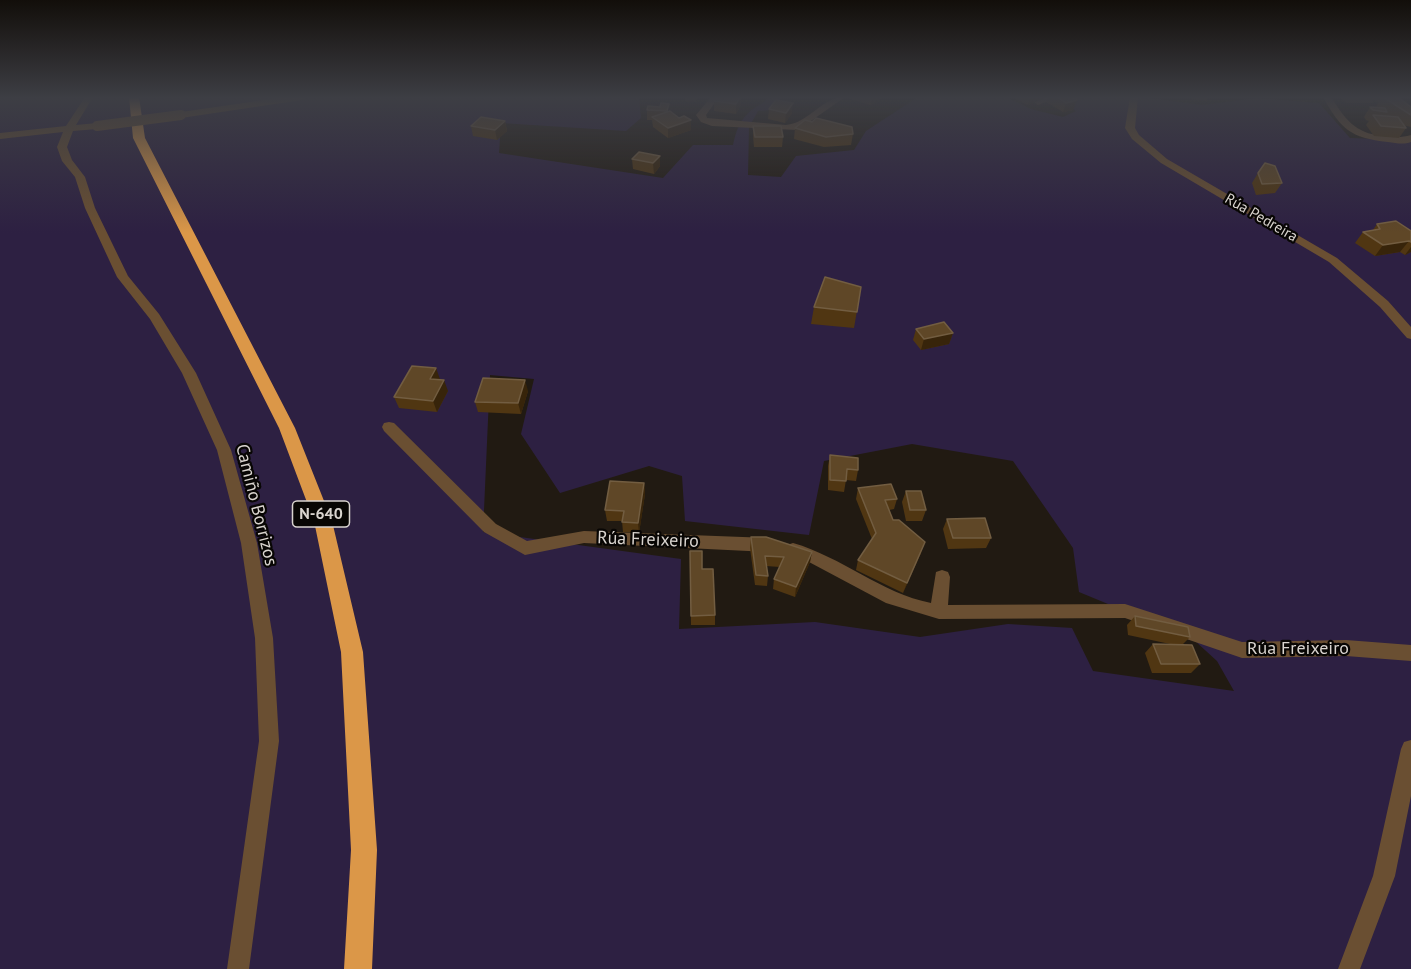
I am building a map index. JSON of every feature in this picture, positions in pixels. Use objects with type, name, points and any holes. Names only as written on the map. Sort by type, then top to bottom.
[{"type":"highway","name":"N-640","points":[[142,142],[287,428],[323,521],[352,652],[364,850],[358,969]]},
{"type":"street","name":"Camiño Borrizos","points":[[64,142],[62,147],[67,161],[80,177],[90,208],[123,277],[155,317],[189,373],[224,450],[249,543],[264,638],[269,741],[238,969]]},
{"type":"street","name":"Rúa Pedreira","points":[[1141,142],[1164,161],[1333,260],[1384,304],[1411,335]]},
{"type":"street","name":"Rúa Freixeiro","points":[[389,427],[490,528],[525,548],[584,537],[773,545],[813,554],[887,598],[913,607],[939,612],[1125,611],[1242,650],[1346,648],[1411,653]]},
{"type":"street","points":[[939,612],[943,591],[942,577]]},
{"type":"street","points":[[1349,969],[1384,876],[1411,749]]},
{"type":"shaded area","points":[[0,142],[500,142],[499,153],[663,178],[693,145],[733,145],[734,142],[749,142],[748,175],[781,177],[796,156],[854,150],[859,142],[1411,142],[1411,969],[0,969]],"holes":[[[490,375],[534,379],[521,434],[560,493],[649,466],[682,476],[685,521],[809,535],[824,461],[912,444],[1013,461],[1073,548],[1079,592],[1125,611],[1183,630],[1217,661],[1234,691],[1093,671],[1072,628],[1008,624],[920,637],[815,622],[679,629],[681,559],[483,532]]]},
{"type":"building","points":[[639,152],[660,156],[653,163],[632,159]]},
{"type":"building","points":[[1265,163],[1275,166],[1282,183],[1262,184],[1258,173]]},
{"type":"building","points":[[1396,221],[1411,231],[1411,242],[1383,245],[1363,232],[1380,229],[1377,224]]},
{"type":"building","points":[[825,277],[861,287],[857,312],[814,307]]},
{"type":"building","points":[[944,322],[953,333],[924,339],[916,329]]},
{"type":"building","points":[[412,366],[436,368],[430,379],[444,380],[433,401],[394,397]]},
{"type":"building","points":[[483,378],[525,380],[518,403],[475,402]]},
{"type":"building","points":[[830,455],[858,458],[858,470],[847,469],[846,481],[830,480]]},
{"type":"building","points":[[610,481],[644,483],[638,523],[622,522],[624,511],[605,510]]},
{"type":"building","points":[[891,484],[897,499],[885,500],[893,520],[899,520],[925,542],[907,583],[858,560],[876,533],[858,488]]},
{"type":"building","points":[[906,491],[921,491],[926,510],[910,510]]},
{"type":"building","points":[[985,518],[991,538],[953,538],[947,519]]},
{"type":"building","points":[[751,537],[766,537],[812,552],[796,587],[774,579],[784,557],[765,556],[768,576],[756,575]]},
{"type":"building","points":[[690,551],[702,551],[702,569],[713,569],[715,615],[691,616]]},
{"type":"building","points":[[1135,616],[1188,627],[1190,637],[1136,626]]},
{"type":"building","points":[[1153,644],[1192,645],[1200,664],[1161,664]]}]
